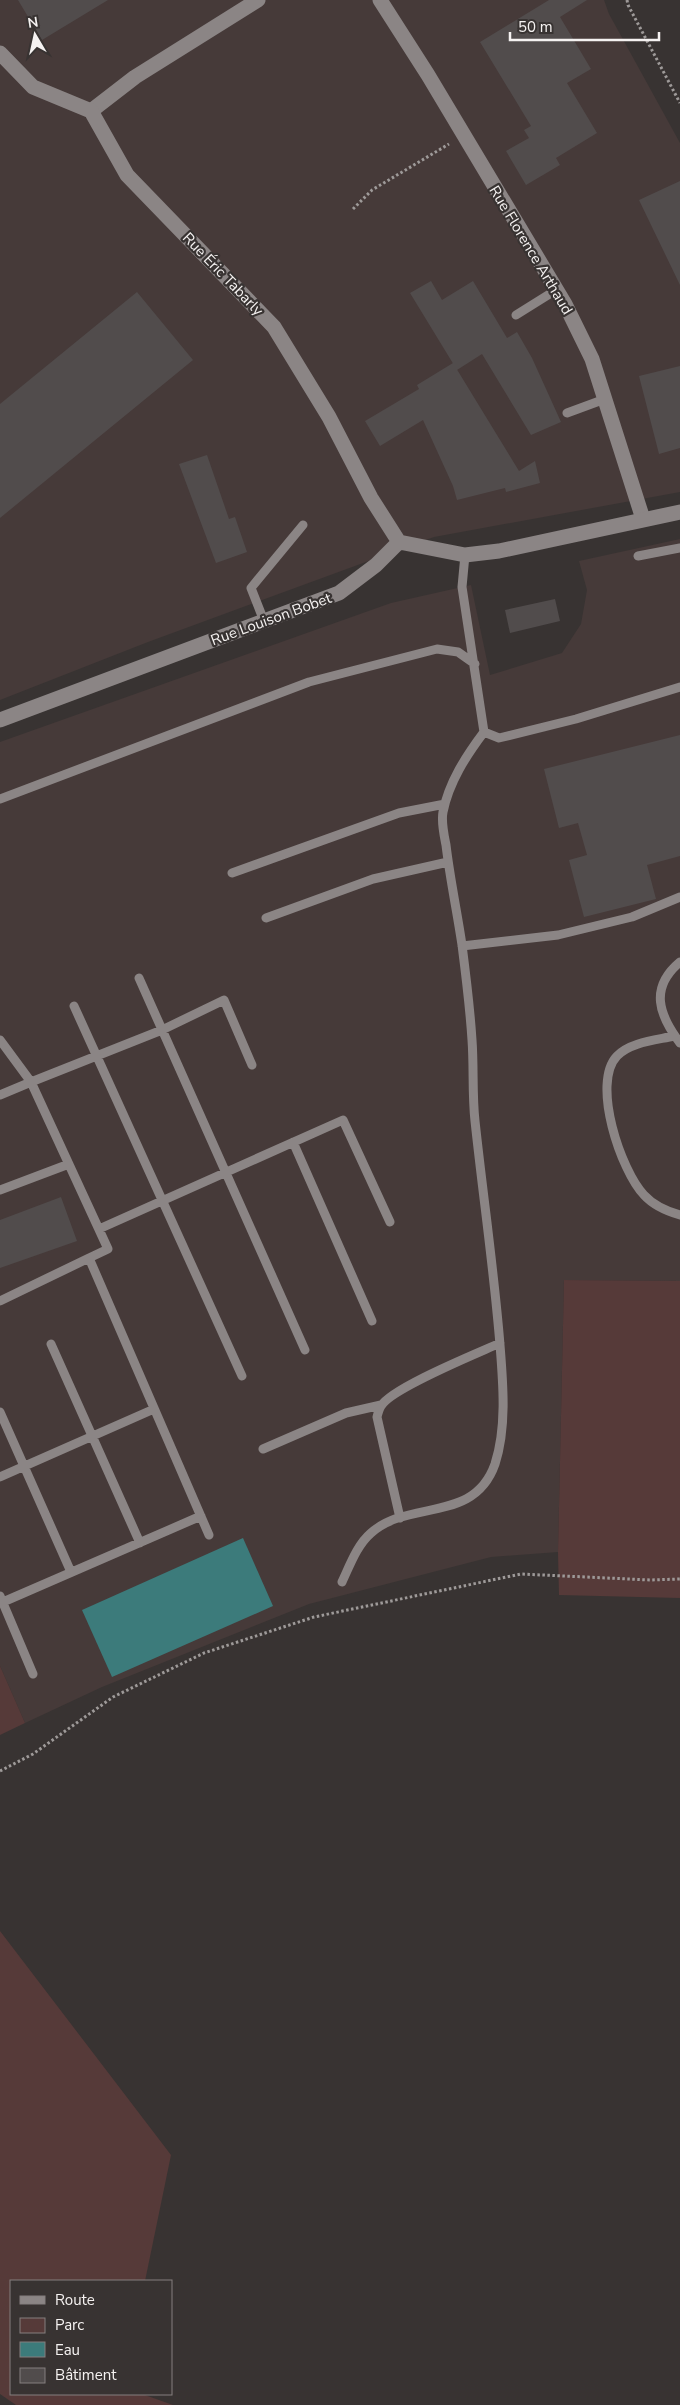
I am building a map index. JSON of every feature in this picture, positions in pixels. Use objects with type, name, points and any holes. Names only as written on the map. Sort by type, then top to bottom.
[{"type":"street","points":[[0,53],[33,86],[91,111],[135,77],[258,0]]},
{"type":"street","name":"Rue Florence Arthaud","points":[[380,0],[428,75],[556,290],[592,359],[643,519]]},
{"type":"street","name":"Rue Éric Tabarly","points":[[91,111],[126,175],[274,326],[329,417],[370,498],[399,542]]},
{"type":"street","points":[[399,542],[465,555],[499,551],[680,512]]},
{"type":"street","name":"Rue Louison Bobet","points":[[0,720],[339,593],[376,565],[399,542]]},
{"type":"lane","points":[[516,315],[556,290]]},
{"type":"lane","points":[[567,413],[605,399]]},
{"type":"lane","points":[[264,621],[251,588],[303,525]]},
{"type":"lane","points":[[638,556],[680,548]]},
{"type":"lane","points":[[342,1582],[356,1552],[371,1532],[400,1518],[441,1509],[472,1498],[487,1482],[495,1463],[501,1430],[503,1390],[500,1343],[475,1118],[472,1039],[462,946],[442,814],[453,782],[467,754],[484,732],[462,587],[465,555]]},
{"type":"lane","points":[[0,799],[309,682],[437,648],[458,652],[475,664]]},
{"type":"lane","points":[[484,732],[499,738],[576,719],[680,687]]},
{"type":"lane","points":[[232,873],[400,813],[445,804]]},
{"type":"lane","points":[[266,918],[373,879],[448,862]]},
{"type":"lane","points":[[462,946],[558,935],[632,916],[680,897]]},
{"type":"lane","points":[[680,962],[664,980],[659,996],[662,1013],[677,1040],[635,1045],[618,1055],[610,1067],[606,1080],[609,1113],[625,1167],[643,1195],[662,1210],[680,1215]]},
{"type":"lane","points":[[139,978],[305,1350]]},
{"type":"lane","points":[[0,1095],[162,1030],[224,1000],[252,1065]]},
{"type":"lane","points":[[74,1006],[242,1376]]},
{"type":"lane","points":[[0,1040],[31,1082],[108,1249],[0,1301]]},
{"type":"lane","points":[[99,1229],[343,1120],[390,1222]]},
{"type":"lane","points":[[293,1142],[372,1321]]},
{"type":"lane","points":[[0,1190],[69,1164]]},
{"type":"lane","points":[[88,1258],[210,1536]]},
{"type":"lane","points":[[263,1449],[346,1413],[381,1405],[396,1393],[445,1367],[500,1343]]},
{"type":"lane","points":[[51,1344],[140,1542]]},
{"type":"lane","points":[[381,1405],[377,1417],[400,1518]]},
{"type":"lane","points":[[0,1477],[154,1409]]},
{"type":"lane","points":[[0,1412],[71,1572]]},
{"type":"lane","points":[[34,1674],[1,1599],[71,1572],[201,1516]]},
{"type":"path","points":[[627,0],[628,6],[680,103]]},
{"type":"path","points":[[353,208],[372,190],[449,143],[452,148]]},
{"type":"path","points":[[0,1771],[33,1754],[113,1697],[204,1653],[314,1617],[397,1598],[521,1574],[650,1580],[680,1578]]},
{"type":"shaded area","points":[[0,0],[604,0],[609,14],[680,143],[680,492],[434,537],[148,642],[0,700]]},
{"type":"shaded area","points":[[680,539],[680,1281],[564,1280],[558,1552],[491,1557],[309,1604],[102,1687],[25,1723],[0,1666],[0,742],[391,603],[471,585],[490,675],[562,653],[581,624],[587,590],[579,561]]},
{"type":"green space","points":[[564,1280],[680,1281],[680,1598],[559,1595],[558,1552]]},
{"type":"green space","points":[[0,1666],[25,1723],[0,1735]]},
{"type":"green space","points":[[0,1931],[171,2155],[145,2280],[10,2280],[10,2395],[145,2395],[173,2405],[16,2405],[0,2394]]},
{"type":"water","points":[[243,1538],[273,1606],[112,1677],[82,1610]]},
{"type":"building","points":[[18,0],[108,0],[42,40]]},
{"type":"building","points":[[549,0],[587,0],[560,17],[591,69],[567,83],[597,133],[556,158],[560,165],[526,185],[506,151],[529,138],[524,130],[531,126],[480,42]]},
{"type":"building","points":[[680,181],[680,285],[639,200]]},
{"type":"building","points":[[431,281],[442,300],[473,281],[507,338],[517,332],[532,358],[561,422],[531,435],[482,354],[457,370],[410,293]]},
{"type":"building","points":[[137,292],[193,360],[0,518],[0,404]]},
{"type":"building","points":[[453,363],[519,471],[535,461],[540,483],[506,492],[505,488],[457,500],[453,486],[423,420],[380,446],[365,421],[419,389],[417,385]]},
{"type":"building","points":[[680,366],[680,448],[659,454],[639,376]]},
{"type":"building","points":[[207,455],[229,519],[235,517],[247,552],[216,563],[179,464]]},
{"type":"building","points":[[555,599],[560,621],[510,633],[505,610]]},
{"type":"building","points":[[680,735],[680,856],[647,865],[656,899],[584,917],[569,860],[587,855],[578,823],[559,828],[544,769]]},
{"type":"building","points":[[61,1197],[77,1241],[0,1268],[0,1220]]}]
